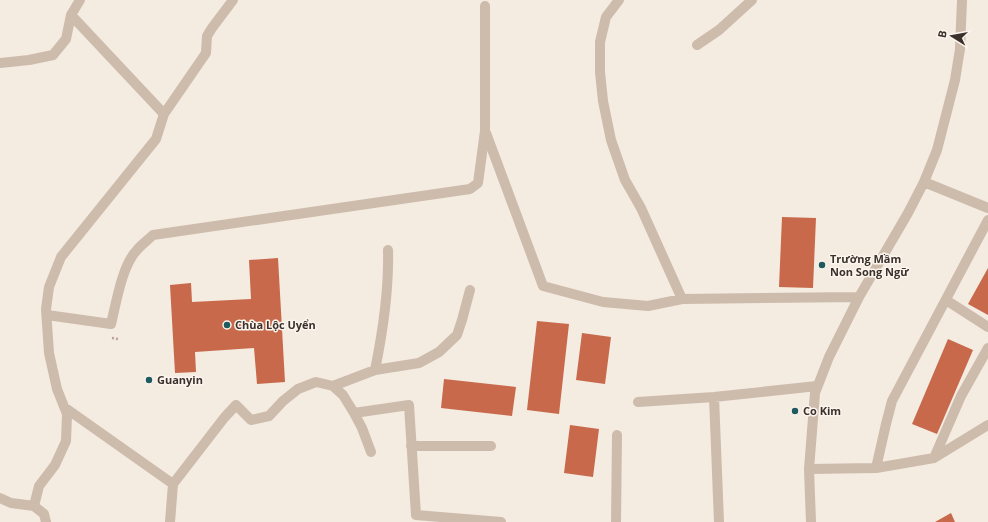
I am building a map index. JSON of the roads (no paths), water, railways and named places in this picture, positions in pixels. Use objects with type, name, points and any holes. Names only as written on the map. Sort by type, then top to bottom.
[{"type":"street","points":[[0,63],[29,60],[53,55],[66,39],[71,15],[80,0]]},
{"type":"street","points":[[34,506],[39,486],[55,465],[66,441],[67,414],[57,389],[49,353],[46,308],[49,287],[61,257],[156,139],[164,114],[206,53],[207,36],[233,0]]},
{"type":"street","points":[[619,0],[606,17],[600,42],[601,87],[611,140],[625,180],[641,208],[682,299]]},
{"type":"street","points":[[697,45],[719,30],[752,0]]},
{"type":"street","points":[[811,522],[809,469],[814,393],[829,357],[859,297],[908,213],[924,182],[937,150],[955,80],[960,49],[962,0]]},
{"type":"street","points":[[47,315],[111,324],[123,278],[131,259],[136,250],[153,235],[470,189],[478,183],[485,131],[485,6]]},
{"type":"street","points":[[71,15],[164,114]]},
{"type":"street","points":[[485,131],[543,286],[603,302],[648,306],[682,299],[859,297]]},
{"type":"street","points":[[924,182],[988,208]]},
{"type":"street","points":[[876,468],[892,401],[988,220]]},
{"type":"street","points":[[375,370],[380,347],[389,275],[388,250]]},
{"type":"street","points":[[333,386],[375,370],[419,363],[440,352],[457,335],[470,290]]},
{"type":"street","points":[[946,300],[988,327]]},
{"type":"street","points":[[934,458],[961,396],[988,348]]},
{"type":"street","points":[[170,522],[173,484],[224,418],[236,405],[251,420],[269,416],[282,401],[298,389],[316,382],[333,386],[343,395],[354,413],[362,428],[371,452]]},
{"type":"street","points":[[638,402],[714,397],[817,386]]},
{"type":"street","points":[[714,397],[719,522]]},
{"type":"street","points":[[354,413],[409,405],[416,515],[501,522]]},
{"type":"street","points":[[64,407],[173,484]]},
{"type":"street","points":[[809,469],[876,468],[934,458],[988,425]]},
{"type":"street","points":[[616,522],[617,436]]},
{"type":"street","points":[[411,446],[491,446]]},
{"type":"street","points":[[0,498],[11,504],[34,506],[44,514],[46,522]]},
{"type":"place","name":"Trường Mầm Non Song Ngữ","points":[[822,265]]},
{"type":"place","name":"Chùa Lộc Uyển","points":[[227,325]]},
{"type":"place","name":"Guanyin","points":[[149,380]]},
{"type":"place","name":"Co Kim","points":[[795,411]]}]
